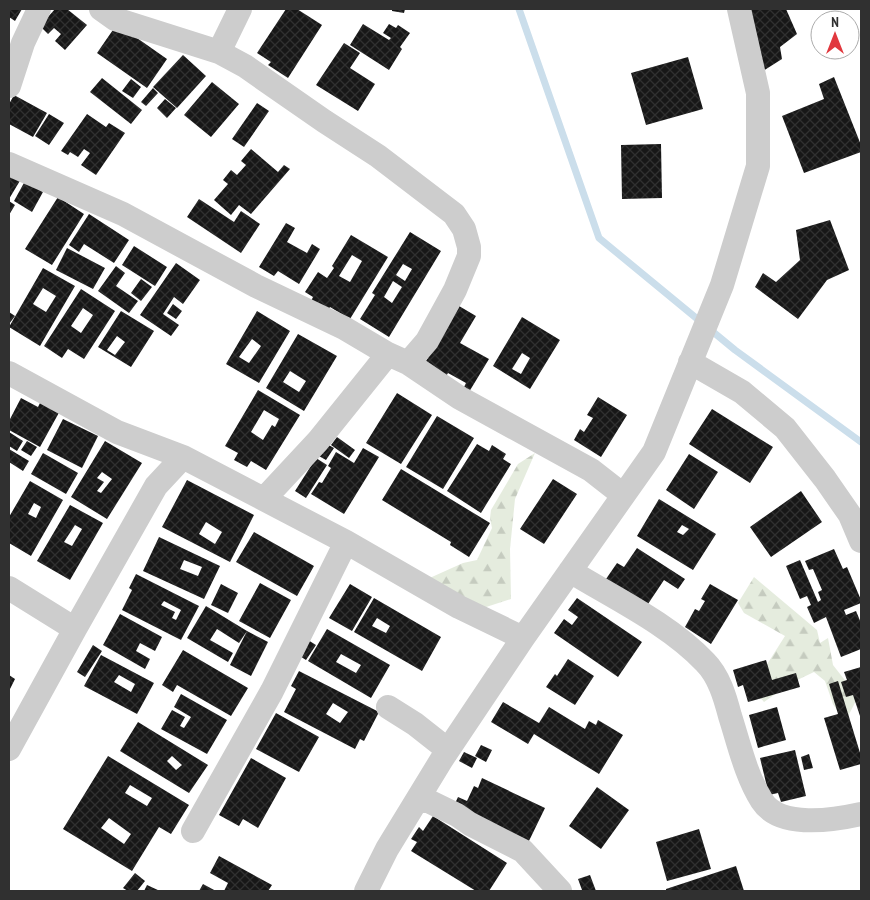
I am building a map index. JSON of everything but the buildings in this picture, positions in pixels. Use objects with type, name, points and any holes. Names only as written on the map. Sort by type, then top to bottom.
[{"type":"street","points":[[9,86],[23,43],[39,9]]},
{"type":"street","points":[[101,9],[114,19],[219,52],[245,66],[378,156],[454,214],[464,229],[469,256],[455,290],[427,341],[398,358],[264,500]]},
{"type":"street","points":[[219,52],[240,9]]},
{"type":"street","points":[[366,891],[387,848],[448,750],[523,638],[654,452],[722,285],[758,166],[758,93],[739,9]]},
{"type":"street","points":[[9,164],[123,214],[256,286],[344,328],[398,358],[460,398],[591,470],[624,496]]},
{"type":"street","points":[[690,362],[742,392],[785,428],[825,479],[850,515],[861,541]]},
{"type":"street","points":[[9,373],[117,432],[183,457],[346,542],[459,607],[523,638]]},
{"type":"street","points":[[9,749],[74,629],[156,486],[183,457]]},
{"type":"street","points":[[193,831],[272,691],[346,542]]},
{"type":"street","points":[[570,571],[673,635],[706,662],[723,691],[749,775],[762,802],[774,812],[801,821],[845,818],[861,814]]},
{"type":"street","points":[[9,588],[74,629]]},
{"type":"street","points":[[388,707],[415,724],[448,750]]},
{"type":"street","points":[[420,797],[523,851],[560,891]]},
{"type":"green space","points":[[535,453],[515,499],[510,549],[511,599],[480,609],[423,581],[463,563],[477,560],[492,528],[491,510],[518,464]]},
{"type":"green space","points":[[754,577],[817,630],[820,643],[828,638],[833,665],[858,697],[845,722],[833,704],[825,681],[814,672],[791,683],[764,702],[752,688],[785,636],[744,613],[738,603]]},
{"type":"waterway","points":[[519,9],[599,238],[735,350],[861,442]]}]
